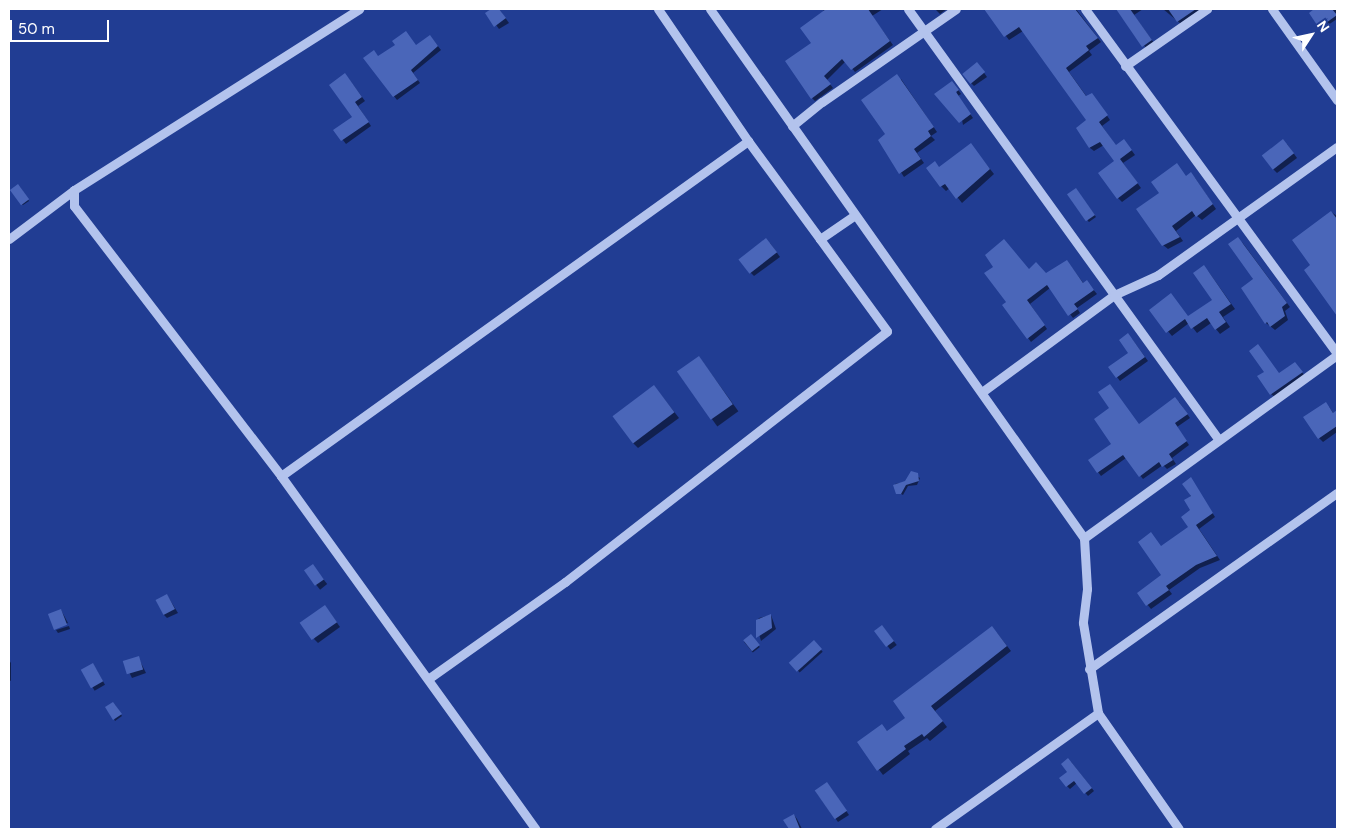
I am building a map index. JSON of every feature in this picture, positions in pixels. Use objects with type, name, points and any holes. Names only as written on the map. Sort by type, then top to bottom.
[{"type":"street","points":[[9,239],[74,190],[359,9]]},
{"type":"street","points":[[710,9],[1084,538],[1087,589],[1083,624],[1089,669],[1098,713],[1179,829]]},
{"type":"street","points":[[908,9],[1219,440]]},
{"type":"street","points":[[792,126],[822,102],[956,9]]},
{"type":"street","points":[[1084,538],[1337,354],[1085,9]]},
{"type":"street","points":[[1125,66],[1207,9]]},
{"type":"street","points":[[1272,9],[1337,100]]},
{"type":"street","points":[[428,679],[565,582],[887,331],[822,237],[748,140],[664,10]]},
{"type":"street","points":[[281,476],[748,140]]},
{"type":"street","points":[[982,392],[1114,295],[1158,275],[1337,147]]},
{"type":"street","points":[[74,190],[74,206],[281,476],[536,829]]},
{"type":"street","points":[[822,237],[837,225],[855,215]]},
{"type":"street","points":[[1089,669],[1337,493]]},
{"type":"street","points":[[935,829],[1098,713]]},
{"type":"building","points":[[491,9],[499,9],[506,18],[494,27],[485,13]]},
{"type":"building","points":[[826,9],[868,9],[890,41],[851,70],[842,59],[824,76],[831,84],[811,99],[785,61],[811,43],[800,28]]},
{"type":"building","points":[[984,9],[1075,9],[1098,38],[1086,46],[1089,50],[1066,68],[1086,96],[1092,93],[1108,115],[1099,122],[1116,145],[1124,139],[1132,150],[1120,159],[1138,183],[1117,199],[1098,173],[1114,161],[1100,142],[1089,148],[1076,128],[1086,120],[1019,27],[1004,37]]},
{"type":"building","points":[[1116,9],[1130,9],[1152,40],[1142,47]]},
{"type":"building","points":[[1168,9],[1196,9],[1177,22]]},
{"type":"building","points":[[1314,9],[1332,9],[1337,15],[1319,28],[1309,13]]},
{"type":"building","points":[[406,31],[416,45],[430,35],[438,46],[411,70],[418,80],[393,97],[363,58],[374,50],[378,56],[395,45],[392,41]]},
{"type":"building","points":[[977,62],[985,72],[970,84],[962,74]]},
{"type":"building","points":[[345,73],[362,97],[355,102],[369,122],[341,141],[333,130],[352,117],[329,85]]},
{"type":"building","points":[[897,74],[934,127],[928,131],[931,136],[914,149],[921,159],[899,174],[878,140],[885,134],[861,100]]},
{"type":"building","points":[[952,81],[959,90],[956,92],[971,114],[959,123],[934,94]]},
{"type":"building","points":[[1283,139],[1294,153],[1273,170],[1262,156]]},
{"type":"building","points":[[971,143],[990,169],[956,199],[945,184],[940,187],[926,168],[935,161],[939,167]]},
{"type":"building","points":[[1177,163],[1186,176],[1191,172],[1213,204],[1196,217],[1192,211],[1172,226],[1180,237],[1162,246],[1136,209],[1159,193],[1151,182]]},
{"type":"building","points":[[18,184],[29,199],[21,205],[10,190]]},
{"type":"building","points":[[1076,188],[1095,215],[1086,221],[1067,194]]},
{"type":"building","points":[[1331,211],[1337,219],[1337,316],[1304,270],[1310,265],[1292,240]]},
{"type":"building","points":[[1238,237],[1287,303],[1282,307],[1285,316],[1270,327],[1267,322],[1265,324],[1241,288],[1253,279],[1228,244]]},
{"type":"building","points":[[766,238],[777,252],[750,274],[738,260]]},
{"type":"building","points":[[1004,239],[1029,269],[1036,262],[1046,273],[1067,260],[1083,283],[1087,280],[1094,290],[1074,304],[1078,309],[1068,316],[1047,285],[1027,300],[1045,325],[1027,339],[1002,305],[1006,302],[984,273],[993,267],[985,255]]},
{"type":"building","points":[[1204,265],[1231,304],[1219,312],[1226,322],[1215,330],[1207,318],[1191,329],[1185,319],[1166,333],[1149,310],[1171,293],[1188,316],[1212,300],[1193,273]]},
{"type":"building","points":[[1128,333],[1145,357],[1116,378],[1108,367],[1128,353],[1119,340]]},
{"type":"building","points":[[1258,344],[1279,373],[1295,362],[1303,372],[1270,395],[1257,376],[1264,372],[1249,351]]},
{"type":"building","points":[[699,356],[733,404],[711,420],[677,371]]},
{"type":"building","points":[[1110,384],[1139,424],[1175,397],[1188,414],[1175,423],[1187,441],[1169,454],[1173,460],[1162,467],[1159,462],[1139,477],[1123,455],[1097,473],[1088,460],[1111,444],[1094,419],[1109,408],[1098,392]]},
{"type":"building","points":[[654,385],[674,412],[633,443],[612,416]]},
{"type":"building","points":[[1326,402],[1333,413],[1337,410],[1337,426],[1318,439],[1303,417]]},
{"type":"building","points":[[911,471],[918,473],[919,481],[906,485],[901,494],[896,494],[893,485],[905,481]]},
{"type":"building","points":[[1191,477],[1213,513],[1196,525],[1217,556],[1196,565],[1166,586],[1169,590],[1146,606],[1137,593],[1161,575],[1138,542],[1151,532],[1161,546],[1188,527],[1181,517],[1190,510],[1184,500],[1191,496],[1182,484]]},
{"type":"building","points":[[313,564],[324,580],[315,586],[304,570]]},
{"type":"building","points":[[167,594],[175,609],[164,615],[156,600]]},
{"type":"building","points":[[325,605],[337,622],[312,640],[300,623]]},
{"type":"building","points":[[61,609],[67,625],[54,630],[48,614]]},
{"type":"building","points":[[771,614],[772,628],[756,638],[756,620]]},
{"type":"building","points":[[882,625],[894,641],[886,647],[874,631]]},
{"type":"building","points":[[992,626],[1007,646],[931,706],[943,721],[924,737],[922,734],[904,746],[906,749],[877,771],[857,742],[882,724],[887,731],[905,718],[893,701]]},
{"type":"building","points":[[751,634],[760,645],[752,651],[743,640]]},
{"type":"building","points":[[814,640],[822,649],[797,672],[789,663]]},
{"type":"building","points":[[139,656],[143,669],[127,674],[123,661]]},
{"type":"building","points":[[93,663],[103,681],[91,688],[81,670]]},
{"type":"building","points":[[113,702],[122,714],[113,720],[105,707]]},
{"type":"building","points":[[1068,758],[1092,788],[1084,794],[1074,781],[1066,787],[1059,778],[1067,772],[1061,764]]},
{"type":"building","points":[[827,782],[847,811],[835,819],[815,791]]},
{"type":"building","points":[[794,814],[800,829],[789,829],[783,820]]}]
